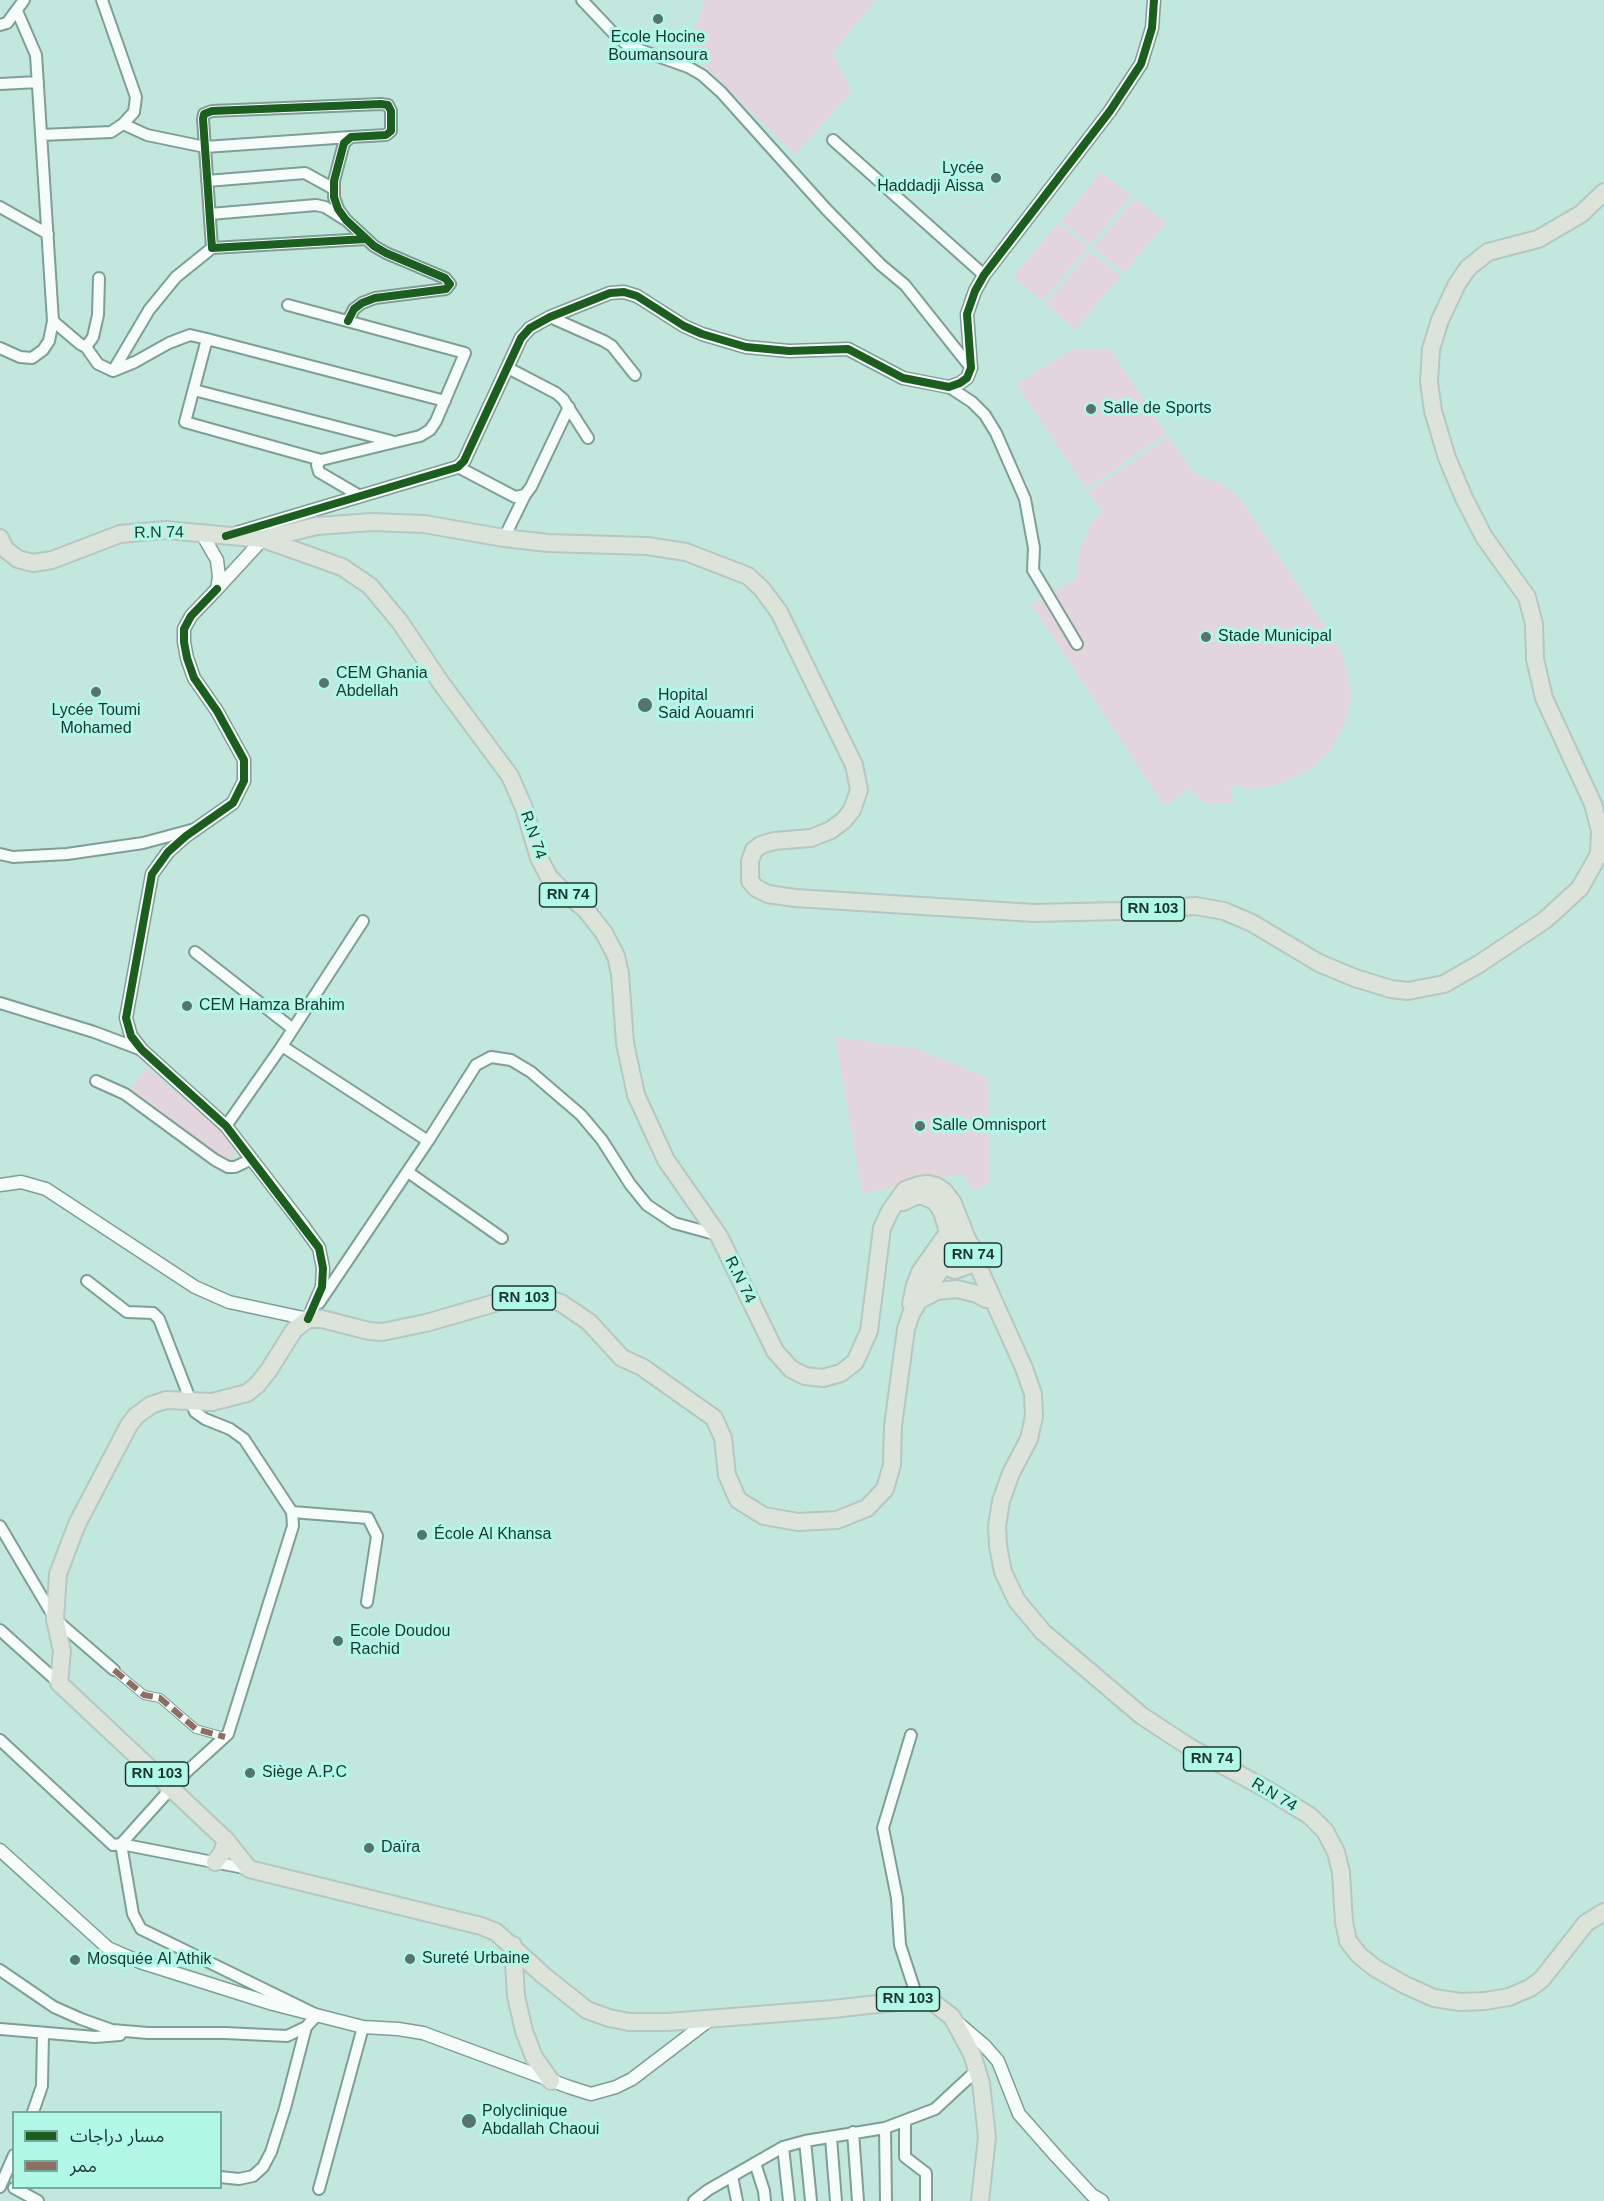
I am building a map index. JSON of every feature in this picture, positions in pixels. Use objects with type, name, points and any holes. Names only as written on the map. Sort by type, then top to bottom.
[{"type":"main road","name":"RN 103","points":[[263,539],[317,526],[372,522],[424,524],[548,543],[647,546],[686,552],[748,576],[779,612],[854,765],[859,790],[852,810],[831,830],[811,838],[768,843],[754,850],[750,861],[750,881],[756,888],[768,894],[795,898],[1034,913],[1196,906],[1224,911],[1252,923],[1319,963],[1355,978],[1391,989],[1408,991],[1444,984],[1479,964],[1545,920],[1580,888],[1599,854],[1600,831],[1593,804],[1544,698],[1535,659],[1534,624],[1527,597],[1484,537],[1447,458],[1431,402],[1429,382],[1431,349],[1440,320],[1456,284],[1468,268],[1488,252],[1538,239],[1581,214],[1604,192]]},
{"type":"main road","name":"R.N 74","points":[[2,548],[18,559],[33,563],[52,560],[120,534],[167,531],[263,539],[342,567],[370,586],[400,622],[441,683],[510,776],[524,808],[539,858],[549,877],[586,910],[604,933],[616,956],[620,974],[625,1043],[636,1095],[666,1160],[719,1236],[776,1351],[790,1369],[805,1376],[823,1378],[841,1373],[855,1362],[869,1331],[879,1239],[886,1218],[899,1198],[910,1187],[928,1184],[944,1191],[954,1203],[967,1239],[971,1243],[973,1256],[1024,1368],[1032,1394],[1035,1416],[1029,1439],[1011,1473],[1001,1501],[997,1526],[998,1545],[1004,1572],[1017,1601],[1043,1632],[1142,1716],[1191,1748],[1310,1816],[1325,1831],[1336,1852],[1341,1872],[1344,1922],[1348,1941],[1359,1955],[1375,1968],[1434,1998],[1460,2002],[1485,2001],[1509,1997],[1530,1988],[1553,1966],[1586,1923],[1604,1912]]},
{"type":"main road","name":"RN 74","points":[[894,1206],[916,1196],[929,1198],[939,1206],[950,1235]]},
{"type":"main road","name":"RN 74","points":[[938,1249],[940,1243],[950,1235],[956,1234],[967,1239]]},
{"type":"main road","name":"RN 103","points":[[915,1307],[912,1300],[920,1272],[938,1249]]},
{"type":"main road","name":"R.N 74","points":[[938,1249],[938,1255],[949,1268],[998,1312]]},
{"type":"main road","name":"RN 74","points":[[949,1268],[967,1266],[973,1256]]},
{"type":"main road","name":"RN 103","points":[[308,1319],[322,1319],[382,1332],[426,1323],[509,1299],[544,1299],[561,1303],[589,1322],[622,1358],[642,1367],[714,1418],[723,1438],[727,1474],[738,1500],[764,1516],[798,1522],[837,1520],[867,1508],[885,1490],[892,1465],[897,1393],[906,1329],[930,1281],[949,1268]]},
{"type":"main road","points":[[915,1307],[928,1295],[947,1289],[968,1291],[986,1299]]},
{"type":"main road","points":[[59,1683],[62,1652],[55,1618],[56,1588],[61,1564],[77,1524],[129,1425],[136,1416],[151,1405],[166,1400],[212,1402],[247,1392],[257,1385],[269,1370],[294,1330],[308,1319]]},
{"type":"main road","name":"RN 103","points":[[59,1683],[226,1840],[249,1869],[481,1926],[496,1932],[513,1945],[543,1975],[587,2010],[629,2022],[668,2022],[782,2014],[896,2002],[917,1997],[934,2003],[952,2017],[972,2054],[981,2083],[987,2137],[980,2201]]},
{"type":"main road","points":[[215,1862],[222,1853],[226,1840]]},
{"type":"main road","points":[[513,1945],[516,1996],[524,2031],[534,2057],[551,2081]]},
{"type":"street","points":[[0,25],[7,23],[24,0]]},
{"type":"street","points":[[41,135],[111,132],[123,124],[134,112],[136,97],[102,0]]},
{"type":"street","points":[[582,0],[618,38],[629,45],[688,67],[702,75],[721,92],[826,209],[880,265],[905,285],[971,368]]},
{"type":"street","points":[[949,387],[967,378],[971,368],[967,314],[975,291],[984,275],[1110,111],[1140,64],[1152,28],[1154,0]]},
{"type":"street","points":[[0,348],[20,357],[32,358],[43,350],[49,341],[53,321],[36,56],[17,11]]},
{"type":"street","points":[[0,84],[38,82]]},
{"type":"street","points":[[123,124],[147,135],[205,147],[386,135],[391,131],[391,111],[388,105],[212,111],[204,114],[203,119],[205,147],[207,180],[210,214],[212,248]]},
{"type":"street","points":[[348,321],[354,309],[375,298],[446,290],[450,284],[445,278],[386,253],[366,239],[338,209],[334,197],[334,181],[344,143],[351,137]]},
{"type":"street","points":[[833,140],[984,275]]},
{"type":"street","points":[[207,180],[304,173],[334,189]]},
{"type":"street","points":[[210,214],[316,205],[325,207],[346,220]]},
{"type":"street","points":[[0,207],[48,234]]},
{"type":"street","points":[[113,371],[149,310],[176,277],[212,248],[366,239]]},
{"type":"street","points":[[87,347],[93,337],[98,315],[99,278]]},
{"type":"street","points":[[226,536],[458,467],[464,461],[521,338],[530,328],[550,317],[610,293],[624,292],[637,296],[684,326],[724,341],[746,347],[789,351],[848,349],[903,378],[949,387],[972,402],[985,415],[996,433],[1025,499],[1034,548],[1033,570],[1077,644]]},
{"type":"street","points":[[207,339],[185,422],[321,460],[420,436],[430,430],[465,353],[288,305]]},
{"type":"street","points":[[550,317],[612,346],[635,375]]},
{"type":"street","points":[[53,321],[80,344],[87,347],[98,364],[113,371],[190,335],[445,401]]},
{"type":"street","points":[[508,368],[556,393],[569,407],[588,438]]},
{"type":"street","points":[[194,390],[394,442]]},
{"type":"street","points":[[504,538],[569,407]]},
{"type":"street","points":[[321,460],[317,465],[319,472],[360,496]]},
{"type":"street","points":[[458,467],[515,497],[525,495]]},
{"type":"street","points":[[202,534],[218,560],[217,589]]},
{"type":"street","points":[[263,539],[191,616],[184,629],[187,658],[194,678],[217,711],[244,760],[244,781],[233,803],[168,852],[152,874],[126,1018],[131,1036],[142,1050],[226,1126],[319,1248],[323,1268],[322,1287],[308,1319]]},
{"type":"street","points":[[0,854],[13,857],[67,854],[142,843],[201,827]]},
{"type":"street","points":[[226,1126],[282,1046],[363,921]]},
{"type":"street","points":[[195,952],[293,1029]]},
{"type":"street","points":[[0,1003],[94,1032],[142,1050]]},
{"type":"street","points":[[282,1046],[428,1141]]},
{"type":"street","points":[[308,1319],[408,1172],[476,1065],[491,1056],[511,1060],[531,1072],[581,1115],[602,1140],[630,1184],[647,1205],[674,1223],[719,1236]]},
{"type":"street","points":[[96,1081],[125,1094],[215,1160],[228,1167],[236,1167],[252,1159]]},
{"type":"street","points":[[408,1172],[502,1238]]},
{"type":"street","points":[[0,1185],[21,1182],[46,1189],[195,1287],[229,1302],[308,1319]]},
{"type":"street","points":[[87,1281],[127,1312],[153,1313],[159,1319],[195,1412],[205,1419],[230,1428],[244,1439],[292,1512],[293,1526],[228,1734],[171,1787],[117,1844]]},
{"type":"street","points":[[292,1512],[368,1518],[377,1536],[367,1602]]},
{"type":"street","points":[[0,1526],[55,1618],[144,1695],[160,1698],[196,1729],[225,1737]]},
{"type":"street","points":[[0,1630],[59,1683]]},
{"type":"street","points":[[911,1735],[883,1828],[897,1898],[900,1945],[917,1997]]},
{"type":"street","points":[[0,1740],[117,1844],[249,1869]]},
{"type":"street","points":[[117,1844],[133,1914],[141,1929],[317,2015]]},
{"type":"street","points":[[0,1850],[108,1948],[151,1966],[273,2004],[363,2027],[423,2033],[591,2094],[616,2087],[632,2079],[712,2018]]},
{"type":"street","points":[[0,1970],[54,2007],[81,2019],[112,2030],[148,2033]]},
{"type":"street","points":[[0,2029],[94,2037],[148,2033],[287,2036],[306,2026],[317,2015]]},
{"type":"street","points":[[952,2017],[984,2044],[998,2061],[1019,2114],[1092,2195],[1102,2201]]},
{"type":"street","points":[[222,2177],[239,2180],[253,2176],[263,2167],[271,2152],[285,2108],[306,2026]]},
{"type":"street","points":[[319,2189],[363,2027]]},
{"type":"street","points":[[37,2111],[42,2086],[43,2033]]},
{"type":"street","points":[[694,2201],[709,2196],[732,2176],[783,2147],[853,2132],[885,2128],[935,2109],[977,2070]]},
{"type":"street","points":[[905,2121],[905,2157],[926,2173],[926,2201]]},
{"type":"street","points":[[885,2128],[886,2201]]},
{"type":"street","points":[[853,2132],[858,2201]]},
{"type":"street","points":[[831,2138],[836,2201]]},
{"type":"street","points":[[805,2141],[811,2201]]},
{"type":"street","points":[[783,2147],[789,2201]]},
{"type":"street","points":[[1,2184],[12,2159]]},
{"type":"street","points":[[755,2163],[765,2201]]},
{"type":"street","points":[[732,2176],[737,2201]]},
{"type":"street","points":[[17,2189],[38,2201]]},
{"type":"shaded area","points":[[704,0],[876,0],[833,52],[851,92],[795,155],[689,50]]},
{"type":"shaded area","points":[[1101,172],[1131,196],[1090,245],[1061,221]]},
{"type":"shaded area","points":[[1135,198],[1166,223],[1124,273],[1093,248]]},
{"type":"shaded area","points":[[1058,223],[1088,248],[1042,301],[1013,277]]},
{"type":"shaded area","points":[[1090,251],[1121,276],[1075,330],[1045,304]]},
{"type":"shaded area","name":"Salle de Sports","points":[[1073,349],[1110,349],[1166,434],[1086,489],[1016,384]]},
{"type":"shaded area","name":"Stade Municipal","points":[[1169,437],[1194,474],[1222,484],[1240,498],[1340,649],[1347,673],[1351,699],[1344,725],[1331,750],[1311,769],[1289,780],[1268,787],[1250,789],[1230,785],[1233,803],[1203,803],[1190,788],[1164,806],[1031,604],[1076,579],[1079,552],[1092,521],[1102,512],[1088,492]]},
{"type":"shaded area","name":"Salle Omnisport","points":[[835,1037],[915,1048],[988,1078],[990,1181],[975,1191],[962,1174],[862,1193]]},
{"type":"shaded area","points":[[146,1067],[222,1131],[237,1151],[228,1161],[129,1091]]},
{"type":"marked path","points":[[114,1670],[144,1695],[160,1698],[196,1729],[225,1737]]},
{"type":"cycle path","points":[[226,536],[458,467],[464,461],[521,338],[530,328],[550,317],[610,293],[624,292],[637,296],[684,326],[702,334],[746,347],[789,351],[848,349],[903,378],[949,387],[960,383],[967,378],[971,368],[967,314],[975,291],[984,275],[1110,111],[1141,64],[1152,28],[1154,0]]},
{"type":"cycle path","points":[[348,321],[354,309],[375,298],[446,289],[450,284],[445,278],[374,246],[346,220],[338,209],[334,197],[334,181],[344,143],[351,137],[386,135],[391,131],[391,111],[388,105],[212,111],[204,114],[212,248],[366,239]]},
{"type":"cycle path","points":[[217,589],[191,616],[184,629],[184,642],[194,678],[217,711],[244,760],[244,781],[233,803],[186,836],[168,852],[152,874],[126,1018],[131,1036],[142,1050],[226,1126],[319,1248],[323,1268],[322,1287],[308,1319]]},
{"type":"place","name":"Ecole Hocine Boumansoura","points":[[658,19]]},
{"type":"place","name":"Lycée Haddadji Aissa","points":[[996,178]]},
{"type":"place","name":"Salle de Sports","points":[[1091,409]]},
{"type":"place","name":"Stade Municipal","points":[[1206,637]]},
{"type":"place","name":"CEM Ghania Abdellah","points":[[324,683]]},
{"type":"place","name":"Lycée Toumi Mohamed","points":[[96,692]]},
{"type":"place","name":"Hopital Said Aouamri","points":[[645,705]]},
{"type":"place","name":"CEM Hamza Brahim","points":[[187,1006]]},
{"type":"place","name":"Salle Omnisport","points":[[920,1126]]},
{"type":"place","name":"École Al Khansa","points":[[422,1535]]},
{"type":"place","name":"Ecole Doudou Rachid","points":[[338,1641]]},
{"type":"place","name":"Siège A.P.C","points":[[250,1773]]},
{"type":"place","name":"Daïra","points":[[369,1848]]},
{"type":"place","name":"Sureté Urbaine","points":[[410,1959]]},
{"type":"place","name":"Mosquée Al Athik","points":[[75,1960]]},
{"type":"place","name":"Polyclinique Abdallah Chaoui","points":[[469,2121]]}]
